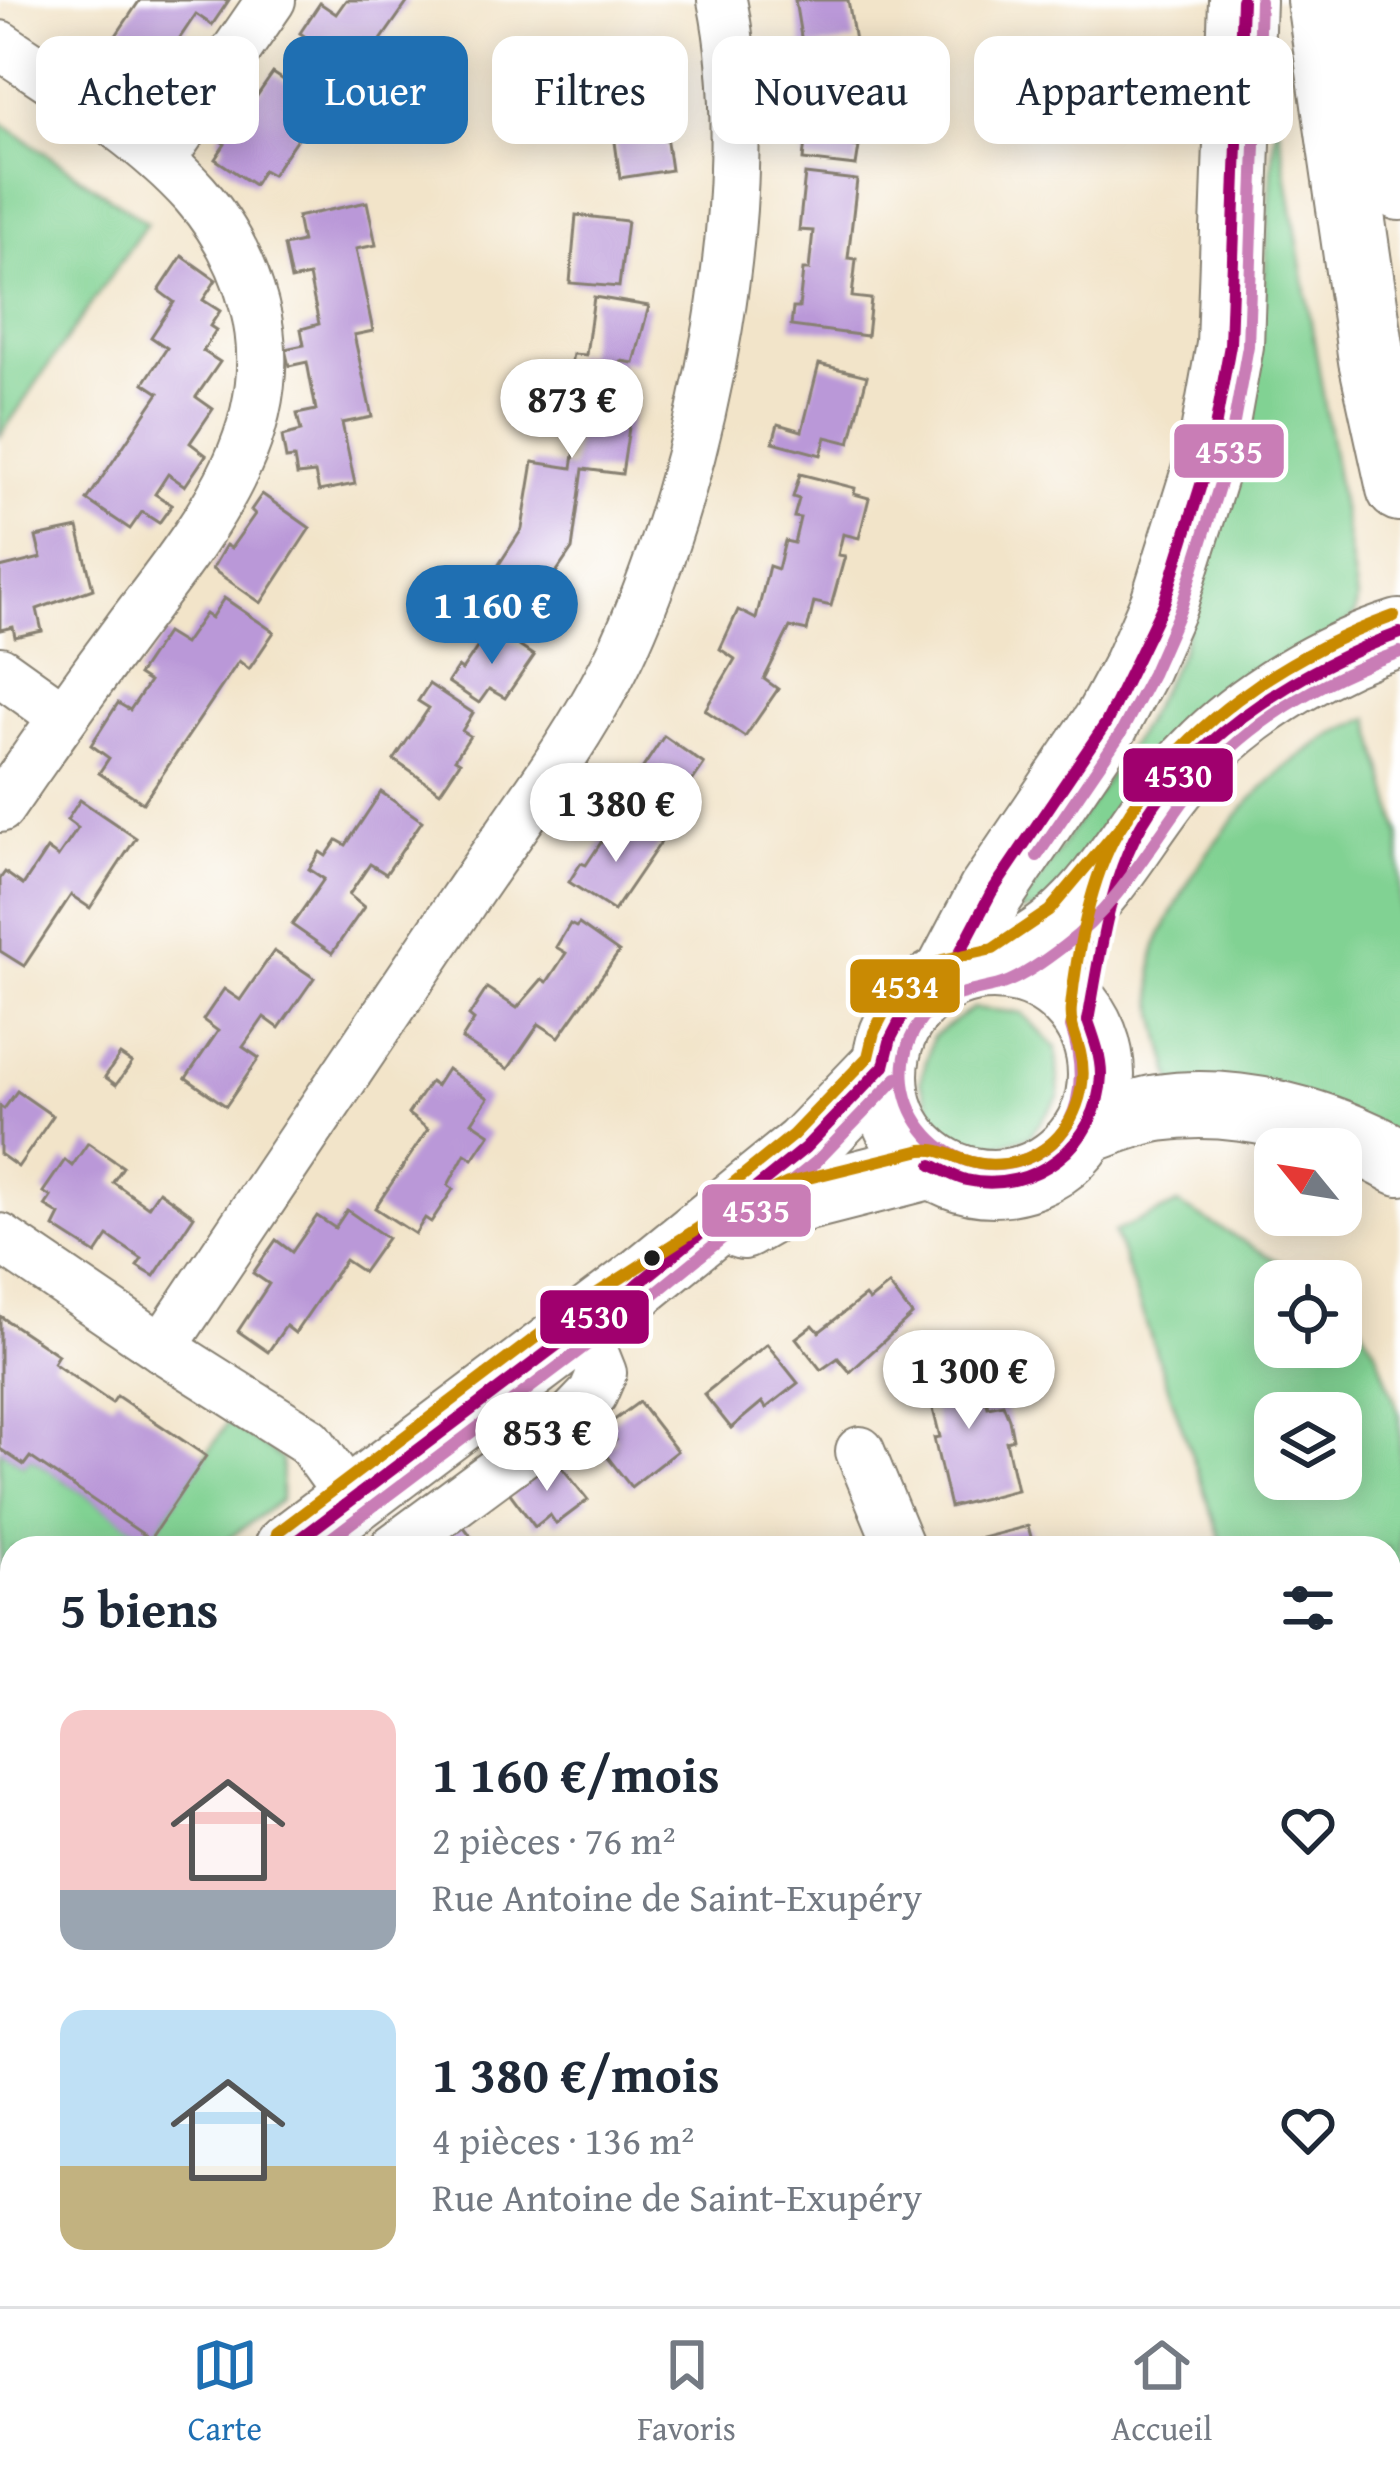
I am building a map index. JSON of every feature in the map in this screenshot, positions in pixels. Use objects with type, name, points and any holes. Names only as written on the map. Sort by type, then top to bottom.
[{"type":"main road","points":[[973,972],[991,893],[1106,723],[1136,667],[1164,603],[1203,477],[1230,344],[1242,0]]},
{"type":"main road","points":[[1320,0],[1372,360],[1400,488]]},
{"type":"main road","points":[[1372,0],[1400,187]]},
{"type":"main road","points":[[973,972],[1034,974],[1065,993],[1088,1021],[1098,1047],[1098,1103],[1087,1130],[1057,1163],[1036,1175],[1001,1184],[965,1180],[932,1166],[904,1138],[888,1104],[884,1066],[904,1012],[923,992],[1061,926],[1130,846],[1198,755],[1252,710],[1317,670],[1400,633]]},
{"type":"main road","points":[[1088,1021],[1100,948],[1130,846]]},
{"type":"main road","points":[[333,1536],[374,1525],[583,1325],[805,1148],[884,1066]]},
{"type":"main road","points":[[1087,1130],[1139,1112],[1202,1104],[1296,1118],[1367,1144],[1400,1162]]},
{"type":"main road","points":[[638,1284],[783,1204],[932,1166]]},
{"type":"street","points":[[161,160],[271,0]]},
{"type":"street","points":[[162,1348],[556,761],[625,645],[673,514],[723,286],[735,149],[734,80],[722,0]]},
{"type":"street","points":[[0,45],[161,160],[197,197],[246,274],[263,361],[251,435],[210,514],[0,808]]},
{"type":"street","points":[[0,671],[63,716]]},
{"type":"street","points":[[0,1238],[309,1441],[374,1525]]},
{"type":"street","points":[[860,1451],[895,1536]]},
{"type":"green space","points":[[0,122],[147,223],[0,436]]},
{"type":"green space","points":[[1274,144],[1281,144],[1357,599],[1355,615],[1053,907],[1017,912],[1136,736],[1182,650],[1260,343]]},
{"type":"green space","points":[[1370,718],[1400,835],[1400,1139],[1174,1087],[1157,1019],[1155,950],[1206,856],[1253,798],[1309,750]]},
{"type":"green space","points":[[973,1008],[1022,1013],[1056,1048],[1059,1097],[1030,1136],[984,1149],[940,1128],[920,1083],[933,1036]]},
{"type":"green space","points":[[1178,1204],[1276,1260],[1254,1260],[1254,1368],[1362,1368],[1362,1327],[1376,1350],[1400,1416],[1400,1536],[1220,1536],[1114,1232]]},
{"type":"green space","points":[[228,1422],[282,1459],[281,1500],[232,1536],[151,1536]]},
{"type":"green space","points":[[0,1449],[24,1465],[30,1457],[147,1536],[0,1536]]},
{"type":"building","points":[[140,0],[229,0],[212,25],[196,14],[181,36],[116,36]]},
{"type":"building","points":[[346,0],[409,0],[384,36],[300,33],[320,3],[336,14]]},
{"type":"building","points":[[795,0],[848,0],[854,36],[801,36]]},
{"type":"building","points":[[273,73],[283,80],[283,144],[293,144],[272,175],[263,170],[254,185],[215,159],[225,144],[259,144],[259,93]]},
{"type":"building","points":[[615,144],[667,144],[671,170],[620,178]]},
{"type":"building","points":[[805,144],[859,147],[856,166],[803,160]]},
{"type":"building","points":[[805,174],[857,180],[848,258],[856,259],[852,297],[871,299],[867,336],[791,326],[793,308],[799,308],[803,270],[809,270],[813,231],[799,230]]},
{"type":"building","points":[[367,202],[376,245],[356,249],[373,331],[354,335],[372,417],[342,423],[355,484],[319,491],[315,473],[297,475],[294,458],[286,459],[282,436],[301,431],[297,414],[316,410],[307,362],[289,366],[285,349],[304,345],[301,329],[319,324],[309,276],[291,280],[284,246],[302,242],[297,217]]},
{"type":"building","points":[[576,215],[627,221],[619,287],[570,283]]},
{"type":"building","points":[[182,256],[216,280],[203,300],[220,311],[210,326],[216,330],[203,351],[220,362],[196,397],[213,409],[190,443],[206,455],[185,486],[168,474],[155,494],[172,505],[159,523],[142,512],[130,529],[87,500],[159,393],[144,383],[167,348],[151,337],[174,302],[159,291]]},
{"type":"building","points":[[594,297],[649,306],[634,363],[621,361],[616,399],[633,401],[622,474],[583,469],[572,549],[545,589],[550,593],[522,623],[479,595],[522,529],[533,462],[572,468],[583,394],[565,392],[573,354],[586,355]]},
{"type":"building","points":[[819,364],[867,376],[850,443],[826,437],[821,455],[773,442],[778,424],[802,431]]},
{"type":"building","points":[[800,474],[855,488],[854,494],[869,498],[859,538],[843,534],[838,555],[845,556],[831,606],[814,602],[807,631],[790,627],[764,679],[778,689],[745,737],[705,710],[735,659],[720,649],[738,610],[756,619],[769,566],[778,569],[785,541],[794,543],[800,518],[794,517],[799,499],[793,497]]},
{"type":"building","points":[[262,494],[310,528],[261,603],[212,569],[226,545],[231,548],[255,514],[251,510]]},
{"type":"building","points":[[78,528],[93,589],[37,609],[42,631],[15,637],[13,627],[0,630],[0,568],[41,558],[36,537]]},
{"type":"building","points":[[224,598],[274,632],[249,669],[239,661],[143,803],[99,773],[109,758],[91,745],[118,703],[130,710],[149,682],[138,675],[166,633],[184,644],[205,614],[211,618]]},
{"type":"building","points":[[491,627],[534,656],[505,698],[489,689],[479,703],[448,682],[458,667],[462,670]]},
{"type":"building","points":[[429,684],[473,713],[462,731],[470,736],[455,759],[460,762],[440,792],[394,760],[429,708],[418,701]]},
{"type":"building","points":[[664,736],[704,764],[671,812],[678,817],[668,831],[637,810],[648,795],[632,784]]},
{"type":"building","points":[[381,792],[422,821],[386,874],[370,864],[349,895],[364,907],[332,953],[292,925],[324,879],[309,869],[320,852],[326,856],[337,840],[346,845]]},
{"type":"building","points":[[80,800],[136,838],[90,908],[71,895],[24,966],[0,951],[0,879],[5,872],[23,885],[47,849],[58,857],[78,828],[67,820]]},
{"type":"building","points":[[630,821],[661,842],[614,911],[569,882],[610,829],[620,835]]},
{"type":"building","points":[[570,924],[579,924],[619,952],[559,1037],[539,1024],[508,1069],[462,1039],[474,1020],[469,1016],[487,988],[517,1008],[542,979],[547,982],[566,953],[556,947]]},
{"type":"building","points":[[274,951],[314,978],[279,1028],[264,1017],[243,1047],[259,1058],[226,1106],[186,1078],[218,1031],[203,1020],[224,989],[240,1000]]},
{"type":"building","points":[[120,1055],[132,1063],[116,1085],[105,1077]]},
{"type":"building","points":[[447,1069],[488,1098],[472,1122],[490,1134],[473,1159],[465,1154],[448,1185],[453,1189],[431,1222],[425,1218],[415,1234],[375,1208],[428,1129],[408,1114],[430,1082],[436,1086]]},
{"type":"building","points":[[17,1091],[53,1116],[18,1167],[0,1154],[0,1106],[4,1109]]},
{"type":"building","points":[[88,1143],[123,1167],[113,1182],[148,1207],[159,1191],[194,1216],[154,1276],[137,1266],[142,1259],[108,1236],[96,1254],[54,1227],[60,1215],[45,1206],[51,1197],[43,1192],[65,1160],[72,1166]]},
{"type":"building","points":[[347,1210],[387,1238],[363,1272],[345,1260],[295,1333],[286,1326],[268,1352],[238,1331],[269,1284],[253,1273],[276,1240],[292,1252],[317,1216],[335,1228]]},
{"type":"building","points":[[889,1285],[912,1315],[850,1372],[838,1358],[821,1370],[796,1338],[813,1325],[819,1332],[865,1296],[869,1301]]},
{"type":"building","points":[[0,1316],[58,1355],[53,1363],[112,1403],[117,1396],[206,1456],[152,1536],[146,1536],[30,1457],[24,1465],[0,1449]]},
{"type":"building","points":[[767,1344],[798,1383],[766,1408],[762,1402],[731,1428],[704,1394]]},
{"type":"building","points":[[975,1352],[988,1407],[1003,1404],[1009,1419],[1013,1439],[1006,1441],[1017,1490],[950,1507],[934,1438],[940,1437],[922,1365]]},
{"type":"building","points":[[639,1402],[677,1451],[631,1487],[602,1450],[616,1440],[606,1426]]},
{"type":"building","points":[[557,1461],[588,1500],[556,1524],[550,1515],[535,1527],[506,1488],[538,1465],[543,1472]]},
{"type":"building","points":[[461,1523],[471,1536],[443,1536]]},
{"type":"building","points":[[1028,1526],[1031,1536],[990,1536]]},
{"type":"transit line","name":"4530","points":[[884,1066],[904,1013],[923,992],[947,977],[991,893],[1106,723],[1164,603],[1210,456],[1230,345],[1242,0]]},
{"type":"transit line","name":"4535","points":[[1037,856],[1121,733],[1152,674],[1181,608],[1227,461],[1248,346],[1260,1]]},
{"type":"transit line","name":"4534","points":[[277,1533],[576,1307],[703,1225],[788,1183],[922,1150],[995,1165],[1026,1159],[1055,1140],[1071,1118],[1080,1093],[1082,1065],[1071,1019],[1073,986],[1093,893],[1118,831],[1171,759],[1237,700],[1313,652],[1394,616]]},
{"type":"transit line","name":"4530","points":[[1088,1021],[1120,872],[1148,814],[1175,779],[1207,746],[1281,691],[1400,633]]},
{"type":"transit line","name":"4535","points":[[1071,1027],[1079,1065],[1076,1102],[1070,1119],[1046,1148],[997,1165],[968,1161],[943,1149],[923,1129],[909,1104],[904,1076],[907,1047],[922,1019],[949,998],[1010,981],[1064,946],[1101,912],[1191,791],[1234,745],[1313,690],[1400,652]]},
{"type":"transit line","name":"4534","points":[[716,1197],[793,1135],[868,1057],[888,1005],[911,979],[942,960],[993,949],[1049,911],[1128,817]]},
{"type":"transit line","name":"4530","points":[[932,1165],[962,1179],[991,1183],[1016,1180],[1058,1159],[1089,1123],[1097,1100],[1101,1068],[1088,1021]]},
{"type":"transit line","name":"4530","points":[[304,1536],[638,1284],[805,1148],[884,1066]]},
{"type":"transit line","name":"4535","points":[[334,1536],[649,1298],[816,1162],[897,1078]]}]
